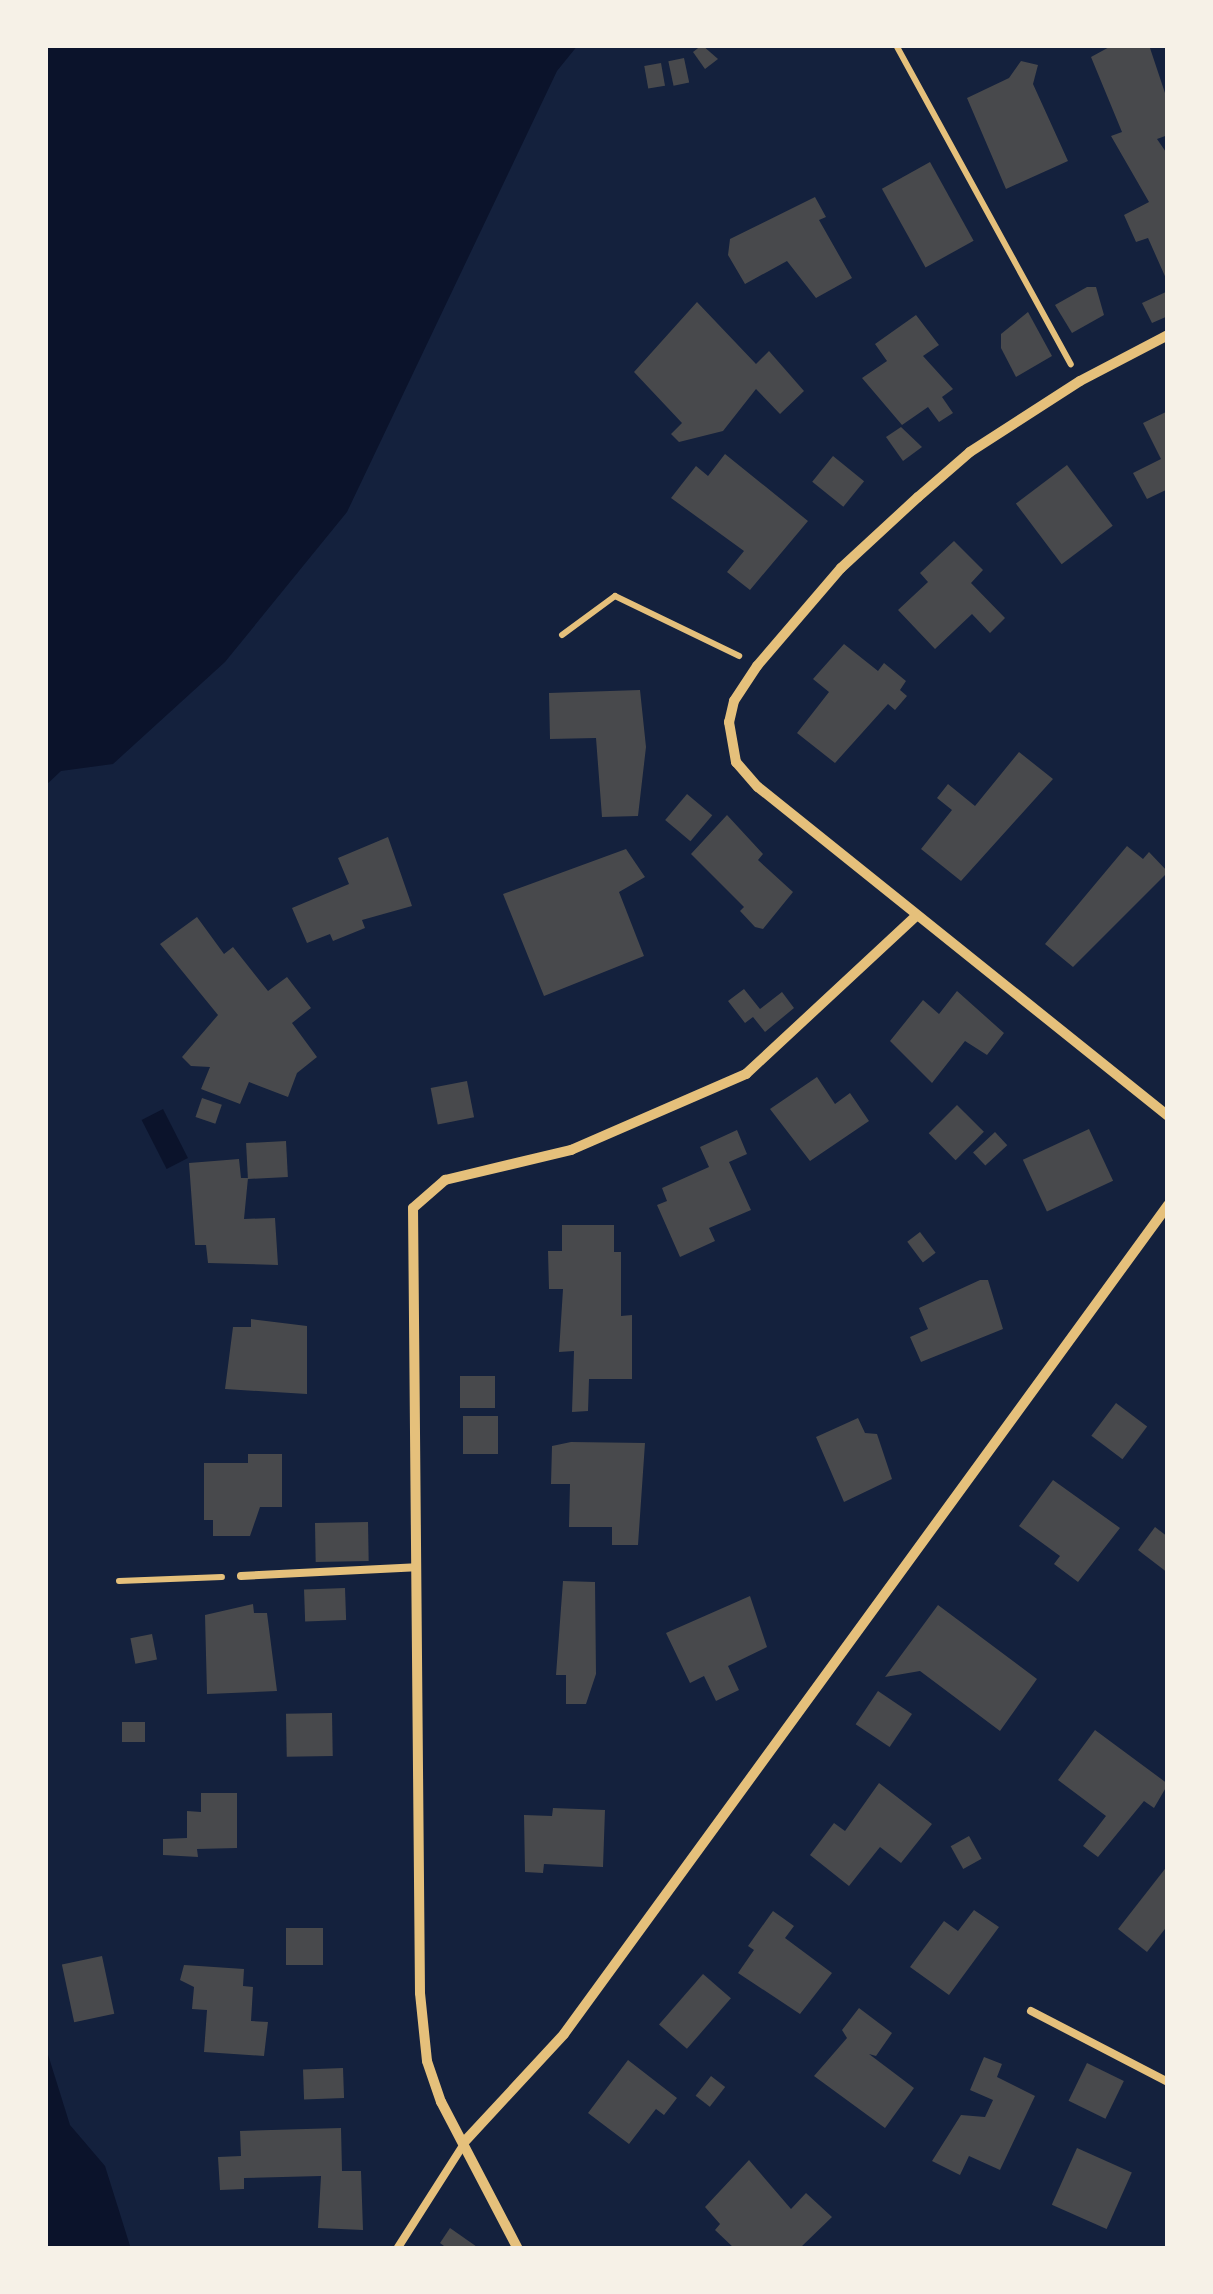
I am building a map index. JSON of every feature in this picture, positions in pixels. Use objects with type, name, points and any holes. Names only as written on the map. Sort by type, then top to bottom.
[{"type":"street","points":[[1168,335],[1080,380],[970,452],[841,568],[757,666],[734,701],[730,722],[736,762],[916,918],[1025,995],[1168,1116]]},
{"type":"street","points":[[518,2249],[466,2140],[441,2102],[427,2061],[420,1994],[413,1208],[445,1180],[571,1150],[746,1074],[916,918]]},
{"type":"street","points":[[466,2140],[564,2034],[1168,1205]]},
{"type":"lane","points":[[241,1576],[416,1567]]},
{"type":"lane","points":[[1031,2010],[1168,2082]]},
{"type":"lane","points":[[397,2249],[466,2140]]},
{"type":"path","points":[[896,45],[1054,336]]},
{"type":"path","points":[[562,635],[615,596],[674,620],[757,666]]},
{"type":"path","points":[[118,1581],[196,1578]]},
{"type":"water","points":[[45,45],[578,45],[557,71],[347,512],[225,662],[113,764],[61,771],[45,786]]},
{"type":"water","points":[[163,1109],[188,1158],[167,1169],[142,1120]]},
{"type":"water","points":[[45,2045],[70,2125],[105,2166],[131,2249],[45,2249]]},
{"type":"building","points":[[702,45],[718,59],[705,69],[693,52]]},
{"type":"building","points":[[1113,45],[1149,45],[1168,102],[1168,135],[1157,139],[1168,155],[1168,283],[1148,238],[1136,242],[1124,215],[1149,202],[1111,136],[1122,132],[1091,57]]},
{"type":"building","points":[[684,58],[689,82],[674,86],[668,61]]},
{"type":"building","points":[[1021,61],[1038,65],[1033,84],[1068,161],[1006,189],[967,98],[1009,78]]},
{"type":"building","points":[[661,63],[665,86],[648,89],[644,66]]},
{"type":"building","points":[[930,162],[974,241],[926,267],[882,189]]},
{"type":"building","points":[[815,197],[826,217],[819,220],[852,278],[816,298],[787,261],[745,284],[728,255],[730,239]]},
{"type":"building","points":[[1087,287],[1096,287],[1104,315],[1072,333],[1055,305]]},
{"type":"building","points":[[1168,291],[1168,316],[1152,323],[1142,303]]},
{"type":"building","points":[[697,302],[756,364],[769,351],[804,391],[780,414],[756,389],[723,431],[679,442],[671,434],[682,423],[634,372]]},
{"type":"building","points":[[1028,312],[1052,356],[1016,377],[1001,348],[1001,334]]},
{"type":"building","points":[[916,315],[939,345],[923,356],[953,389],[942,397],[953,413],[939,422],[928,407],[902,425],[862,378],[887,361],[875,344]]},
{"type":"building","points":[[1168,411],[1168,489],[1147,499],[1133,473],[1161,459],[1143,423]]},
{"type":"building","points":[[901,427],[922,447],[903,461],[886,437]]},
{"type":"building","points":[[725,454],[808,521],[750,590],[727,572],[744,551],[671,498],[696,466],[708,476]]},
{"type":"building","points":[[833,456],[864,481],[843,507],[812,482]]},
{"type":"building","points":[[1067,465],[1113,526],[1062,564],[1016,504]]},
{"type":"building","points":[[954,541],[983,570],[971,583],[1005,618],[990,633],[972,614],[935,649],[898,610],[928,582],[920,573]]},
{"type":"building","points":[[844,644],[878,671],[884,663],[906,681],[900,690],[907,696],[895,710],[888,704],[835,763],[797,733],[829,692],[813,679]]},
{"type":"building","points":[[640,690],[646,747],[638,816],[602,817],[596,738],[550,739],[549,693]]},
{"type":"building","points":[[1019,752],[1053,779],[961,881],[921,849],[952,810],[937,798],[948,784],[975,806]]},
{"type":"building","points":[[687,794],[712,815],[690,841],[665,820]]},
{"type":"building","points":[[727,815],[763,854],[758,860],[793,892],[763,929],[755,927],[740,911],[744,907],[691,854]]},
{"type":"building","points":[[388,837],[412,906],[362,920],[365,928],[333,941],[330,934],[307,943],[292,908],[349,884],[338,858]]},
{"type":"building","points":[[1127,846],[1143,859],[1149,852],[1168,872],[1073,967],[1045,944]]},
{"type":"building","points":[[626,849],[645,877],[619,892],[644,956],[544,996],[503,894]]},
{"type":"building","points":[[197,917],[224,954],[233,947],[268,991],[287,977],[311,1008],[292,1023],[317,1057],[297,1073],[288,1097],[249,1082],[240,1104],[201,1089],[210,1067],[191,1066],[182,1057],[218,1015],[160,944]]},
{"type":"building","points":[[744,989],[760,1009],[782,992],[794,1008],[765,1032],[753,1017],[745,1023],[728,1001]]},
{"type":"building","points":[[957,991],[1004,1033],[987,1055],[965,1041],[932,1083],[890,1041],[923,1000],[939,1014]]},
{"type":"building","points":[[817,1077],[835,1104],[850,1093],[869,1121],[810,1161],[770,1109]]},
{"type":"building","points":[[467,1081],[474,1117],[438,1124],[431,1088]]},
{"type":"building","points":[[202,1098],[222,1105],[215,1124],[195,1117]]},
{"type":"building","points":[[957,1105],[984,1132],[956,1160],[929,1133]]},
{"type":"building","points":[[1089,1129],[1113,1181],[1047,1212],[1023,1160]]},
{"type":"building","points":[[737,1130],[747,1154],[729,1162],[751,1210],[709,1228],[715,1241],[680,1257],[657,1205],[667,1201],[662,1188],[709,1167],[700,1147]]},
{"type":"building","points":[[995,1132],[1007,1145],[985,1166],[973,1152]]},
{"type":"building","points":[[286,1141],[288,1177],[248,1179],[246,1143]]},
{"type":"building","points":[[239,1159],[241,1178],[248,1178],[244,1219],[275,1218],[278,1265],[208,1263],[206,1245],[195,1245],[189,1163]]},
{"type":"building","points":[[562,1225],[614,1225],[614,1252],[621,1252],[621,1316],[632,1315],[632,1379],[589,1379],[588,1411],[572,1412],[574,1351],[559,1352],[563,1289],[549,1289],[548,1251],[562,1251]]},
{"type":"building","points":[[920,1232],[936,1253],[923,1262],[907,1242]]},
{"type":"building","points":[[980,1280],[988,1280],[1003,1329],[921,1362],[910,1337],[928,1329],[919,1308]]},
{"type":"building","points":[[251,1319],[307,1326],[307,1394],[225,1389],[233,1327],[251,1327]]},
{"type":"building","points":[[460,1376],[495,1376],[495,1408],[460,1408]]},
{"type":"building","points":[[1116,1403],[1147,1426],[1122,1459],[1091,1436]]},
{"type":"building","points":[[463,1416],[498,1416],[498,1454],[463,1454]]},
{"type":"building","points":[[858,1418],[865,1433],[877,1434],[892,1479],[844,1502],[816,1437]]},
{"type":"building","points":[[571,1442],[645,1443],[638,1545],[612,1545],[612,1527],[569,1527],[570,1484],[551,1484],[552,1446]]},
{"type":"building","points":[[248,1454],[282,1454],[282,1507],[260,1507],[250,1536],[213,1536],[213,1520],[204,1520],[204,1463],[248,1463]]},
{"type":"building","points":[[1053,1480],[1120,1528],[1078,1582],[1054,1564],[1060,1556],[1019,1526]]},
{"type":"building","points":[[368,1522],[369,1561],[316,1562],[315,1523]]},
{"type":"building","points":[[1155,1527],[1168,1537],[1168,1573],[1138,1550]]},
{"type":"building","points":[[563,1581],[595,1582],[596,1674],[586,1704],[566,1704],[566,1675],[556,1675]]},
{"type":"building","points":[[345,1588],[346,1620],[305,1621],[304,1589]]},
{"type":"building","points":[[750,1596],[767,1647],[728,1666],[739,1690],[716,1701],[704,1676],[690,1683],[666,1633]]},
{"type":"building","points":[[253,1604],[254,1613],[267,1613],[277,1691],[207,1694],[205,1615]]},
{"type":"building","points":[[938,1605],[1037,1679],[1000,1731],[920,1671],[885,1677]]},
{"type":"building","points":[[152,1634],[157,1660],[135,1664],[130,1638]]},
{"type":"building","points":[[878,1691],[912,1714],[890,1747],[856,1724]]},
{"type":"building","points":[[332,1713],[333,1756],[287,1757],[286,1714]]},
{"type":"building","points":[[122,1722],[145,1722],[145,1742],[122,1742]]},
{"type":"building","points":[[1095,1730],[1168,1784],[1154,1808],[1144,1801],[1098,1857],[1083,1846],[1106,1816],[1058,1780]]},
{"type":"building","points":[[879,1783],[932,1824],[901,1863],[880,1847],[849,1886],[810,1855],[834,1823],[845,1831]]},
{"type":"building","points":[[201,1793],[237,1793],[237,1848],[197,1849],[198,1857],[163,1855],[163,1839],[187,1838],[187,1811],[201,1812]]},
{"type":"building","points":[[553,1808],[605,1810],[603,1867],[544,1864],[543,1873],[525,1872],[524,1815],[552,1816]]},
{"type":"building","points":[[969,1836],[982,1859],[963,1869],[951,1846]]},
{"type":"building","points":[[1168,1865],[1168,1925],[1147,1952],[1118,1929]]},
{"type":"building","points":[[974,1910],[999,1927],[949,1995],[910,1967],[944,1921],[958,1931]]},
{"type":"building","points":[[773,1911],[794,1926],[785,1938],[832,1973],[800,2014],[738,1973],[754,1950],[748,1946]]},
{"type":"building","points":[[286,1928],[323,1928],[323,1965],[286,1965]]},
{"type":"building","points":[[102,1956],[114,2014],[74,2022],[62,1965]]},
{"type":"building","points":[[184,1965],[244,1969],[243,1986],[253,1987],[251,2021],[268,2022],[264,2056],[204,2052],[207,2010],[192,2009],[194,1987],[180,1980]]},
{"type":"building","points":[[703,1974],[731,1998],[687,2049],[659,2025]]},
{"type":"building","points":[[859,2008],[892,2033],[876,2056],[869,2054],[914,2088],[885,2128],[814,2076],[847,2038],[842,2030]]},
{"type":"building","points":[[984,2057],[1002,2064],[997,2077],[1035,2096],[1000,2170],[969,2156],[960,2175],[932,2161],[961,2115],[985,2117],[993,2100],[970,2090]]},
{"type":"building","points":[[628,2060],[677,2098],[664,2115],[656,2109],[629,2144],[588,2113]]},
{"type":"building","points":[[1087,2063],[1124,2081],[1105,2119],[1069,2101]]},
{"type":"building","points":[[343,2068],[344,2098],[304,2099],[303,2069]]},
{"type":"building","points":[[711,2076],[725,2087],[710,2107],[696,2096]]},
{"type":"building","points":[[341,2128],[342,2171],[361,2171],[363,2230],[318,2228],[321,2176],[244,2178],[244,2189],[220,2190],[218,2157],[241,2156],[240,2131]]},
{"type":"building","points":[[1077,2148],[1132,2172],[1107,2229],[1052,2205]]},
{"type":"building","points":[[749,2160],[791,2209],[806,2193],[832,2217],[799,2249],[735,2249],[715,2230],[720,2224],[705,2207]]},
{"type":"building","points":[[450,2228],[480,2249],[448,2249],[440,2243]]}]
